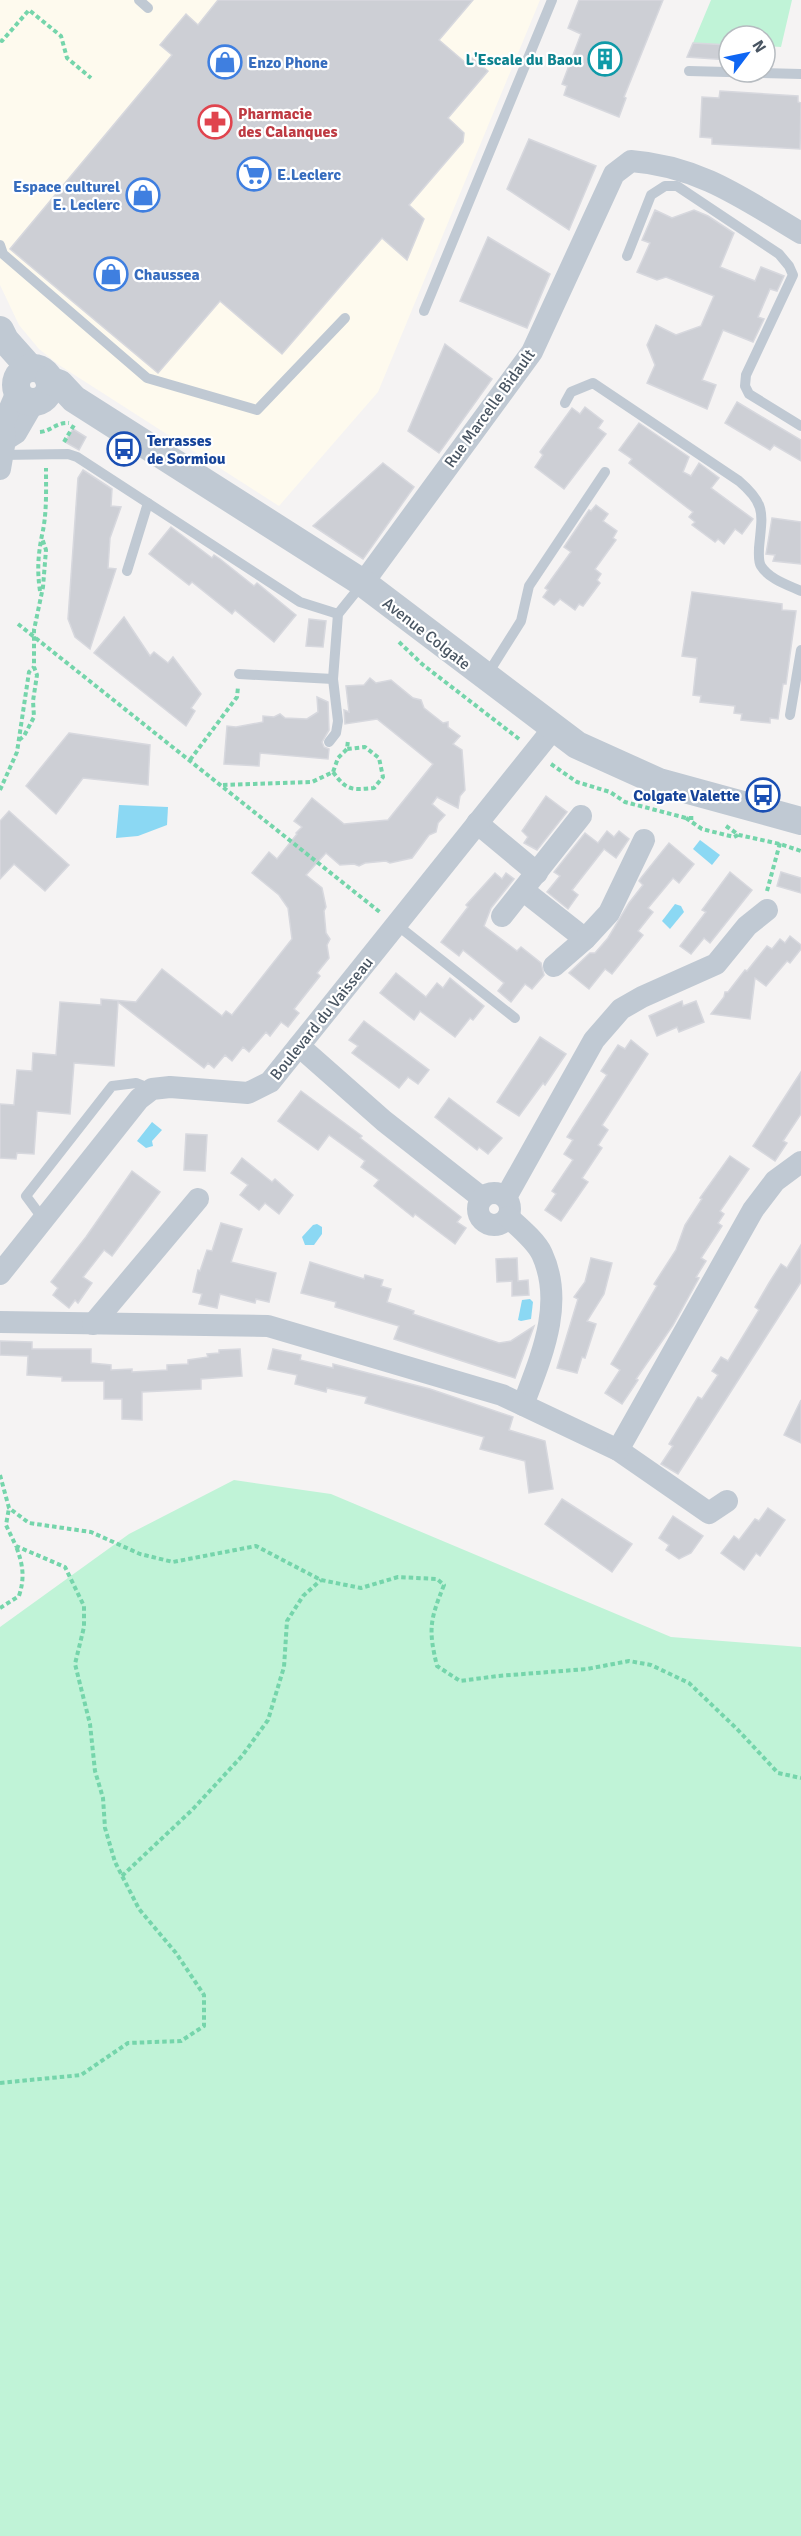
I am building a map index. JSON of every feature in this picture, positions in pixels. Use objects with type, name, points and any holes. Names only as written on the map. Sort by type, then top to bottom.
[{"type":"street","name":"Rue Marcelle Bidault","points":[[363,583],[532,352],[614,174],[631,161],[673,167],[713,181],[801,233]]},
{"type":"street","points":[[2,335],[9,370],[31,387],[16,433],[2,455]]},
{"type":"street","name":"Avenue Colgate","points":[[31,387],[60,384],[77,408],[363,583],[553,729],[593,754],[659,782],[801,821]]},
{"type":"street","name":"Boulevard du Vaisseau","points":[[0,1274],[139,1099],[152,1089],[170,1087],[248,1093],[270,1082],[553,729]]},
{"type":"street","points":[[502,916],[582,816]]},
{"type":"street","points":[[477,823],[585,939]]},
{"type":"street","points":[[554,966],[609,914],[644,840]]},
{"type":"street","points":[[507,1207],[594,1040],[621,1009],[642,997],[716,964],[747,926],[767,910]]},
{"type":"street","points":[[299,1046],[384,1121],[482,1198],[494,1192],[542,1252],[553,1289],[549,1329],[523,1405]]},
{"type":"street","points":[[618,1450],[753,1210],[775,1181],[801,1162]]},
{"type":"street","points":[[93,1324],[198,1199]]},
{"type":"street","points":[[0,1322],[268,1326],[502,1395],[618,1450],[709,1513],[728,1501]]},
{"type":"lane","points":[[424,311],[552,0]]},
{"type":"lane","points":[[689,71],[801,74]]},
{"type":"lane","points":[[627,256],[651,195],[665,186],[677,186],[779,254],[793,275],[746,375],[745,386],[749,394],[801,426]]},
{"type":"lane","points":[[0,245],[3,254],[147,378],[257,410],[345,318]]},
{"type":"lane","points":[[565,403],[571,392],[593,383],[740,481],[756,495],[762,513],[759,555],[761,566],[775,579],[801,591]]},
{"type":"lane","points":[[2,455],[63,454],[77,457],[300,602],[338,614]]},
{"type":"lane","points":[[485,677],[521,621],[529,586],[604,472]]},
{"type":"lane","points":[[127,571],[148,503]]},
{"type":"lane","points":[[329,742],[336,733],[338,721],[333,679],[338,614],[363,583]]},
{"type":"lane","points":[[790,715],[801,650]]},
{"type":"lane","points":[[239,674],[333,679]]},
{"type":"lane","points":[[397,925],[515,1018]]},
{"type":"path","points":[[0,40],[2,41],[29,10],[61,36],[67,58],[91,78]]},
{"type":"path","points":[[63,454],[62,445],[77,408]]},
{"type":"path","points":[[19,740],[34,717],[33,701],[37,675],[34,668],[35,638],[46,550],[42,538],[46,465]]},
{"type":"path","points":[[18,624],[397,925]]},
{"type":"path","points":[[393,636],[422,664],[525,744]]},
{"type":"path","points":[[0,790],[17,752],[29,672],[34,668]]},
{"type":"path","points":[[190,760],[237,697],[239,674]]},
{"type":"path","points":[[347,749],[348,736]]},
{"type":"path","points":[[222,785],[312,782],[333,772],[338,758],[347,749],[365,747],[379,758],[383,777],[374,788],[353,789],[343,786],[333,772]]},
{"type":"path","points":[[545,761],[577,782],[610,792],[626,802],[686,818],[702,829],[734,837],[739,835],[780,844],[801,852]]},
{"type":"path","points":[[767,910],[767,892],[778,852]]},
{"type":"path","points":[[0,1475],[9,1508],[6,1525],[22,1563],[24,1579],[19,1596],[0,1608]]},
{"type":"path","points":[[9,1508],[29,1523],[92,1532],[140,1554],[173,1562],[256,1546],[321,1580],[361,1588],[398,1577],[437,1579],[444,1585],[434,1611],[430,1638],[436,1666],[460,1681],[586,1669],[629,1661],[651,1665],[689,1683],[778,1773],[801,1778]]},
{"type":"path","points":[[0,2083],[81,2075],[128,2043],[181,2041],[204,2026],[204,1995],[176,1953],[139,1910],[122,1876],[105,1828],[103,1798],[95,1771],[90,1724],[75,1664],[84,1627],[84,1606],[65,1566],[16,1546]]},
{"type":"path","points":[[122,1876],[192,1810],[242,1756],[268,1720],[284,1666],[287,1621],[303,1596],[321,1580]]},
{"type":"shaded area","points":[[0,0],[540,0],[378,392],[279,506],[59,365],[39,349],[19,325],[0,285]]},
{"type":"green space","points":[[711,0],[792,0],[781,47],[777,47],[777,24],[717,24],[717,44],[693,43]]},
{"type":"green space","points":[[234,1480],[331,1494],[671,1637],[801,1647],[801,2536],[0,2536],[0,1627],[129,1534]]},
{"type":"water","points":[[119,805],[168,807],[167,825],[138,836],[116,838]]},
{"type":"water","points":[[700,840],[720,855],[712,865],[693,849]]},
{"type":"water","points":[[675,904],[681,906],[684,912],[670,929],[662,921]]},
{"type":"water","points":[[152,1122],[162,1130],[152,1141],[153,1146],[146,1148],[137,1141]]},
{"type":"water","points":[[317,1224],[322,1227],[322,1234],[314,1245],[305,1245],[302,1237],[313,1225]]},
{"type":"water","points":[[530,1299],[533,1302],[531,1319],[521,1321],[518,1320],[522,1300]]},
{"type":"building","name":"E.Leclerc","points":[[218,0],[473,0],[439,40],[467,64],[472,58],[488,71],[448,118],[464,133],[463,142],[409,205],[424,219],[407,260],[382,238],[282,354],[220,301],[158,373],[10,249],[172,55],[160,45],[186,14],[198,25]]},
{"type":"building","name":"L'Escale du Baou","points":[[579,0],[663,0],[624,97],[626,98],[619,117],[564,95],[567,86],[562,84],[581,34],[568,28]]},
{"type":"building","points":[[693,43],[717,44],[717,59],[687,57]]},
{"type":"building","points":[[720,91],[798,96],[798,102],[801,103],[800,149],[712,144],[712,138],[700,137],[702,97],[719,98]]},
{"type":"building","points":[[529,139],[596,166],[569,230],[507,189]]},
{"type":"building","points":[[655,210],[672,218],[694,210],[734,233],[720,267],[755,281],[761,267],[784,276],[777,291],[770,289],[758,317],[764,319],[753,342],[723,330],[702,380],[716,385],[707,409],[647,383],[655,365],[647,345],[656,325],[676,335],[701,326],[714,296],[666,277],[657,280],[637,272],[650,243],[642,240]]},
{"type":"building","points":[[488,237],[550,274],[527,328],[460,301]]},
{"type":"building","points":[[445,344],[492,379],[439,453],[408,431]]},
{"type":"building","points":[[737,402],[801,440],[801,461],[774,445],[770,450],[725,423]]},
{"type":"building","points":[[585,407],[603,421],[598,428],[606,434],[564,489],[535,467],[543,455],[540,452],[572,408],[580,414]]},
{"type":"building","points":[[639,423],[689,457],[683,472],[691,476],[699,463],[719,478],[711,488],[753,519],[742,534],[735,529],[724,544],[718,539],[715,542],[692,525],[695,522],[689,517],[693,512],[629,463],[632,459],[619,450]]},
{"type":"building","points":[[73,429],[86,437],[79,450],[65,442]]},
{"type":"building","points":[[383,463],[414,487],[363,559],[313,526]]},
{"type":"building","points":[[83,470],[112,489],[111,506],[121,507],[110,538],[108,568],[116,569],[90,649],[75,637],[68,619],[78,478]]},
{"type":"building","points":[[596,505],[608,514],[603,521],[617,531],[613,538],[616,540],[595,569],[601,574],[597,580],[600,583],[583,606],[579,604],[575,610],[560,599],[554,605],[543,597],[548,590],[545,588],[571,552],[564,547],[589,510],[591,511]]},
{"type":"building","points":[[772,518],[801,522],[801,564],[773,561],[775,555],[766,554]]},
{"type":"building","points":[[171,527],[212,558],[214,555],[220,559],[254,586],[257,583],[296,615],[274,642],[235,610],[232,614],[192,582],[189,585],[149,554]]},
{"type":"building","points":[[692,592],[782,604],[782,610],[796,611],[786,684],[783,684],[778,719],[770,718],[770,723],[741,720],[742,714],[734,713],[735,706],[700,702],[701,696],[693,695],[697,658],[682,656]]},
{"type":"building","points":[[124,617],[150,656],[154,652],[168,663],[173,657],[201,694],[191,708],[195,711],[186,726],[94,653]]},
{"type":"building","points":[[309,619],[326,621],[323,647],[306,646]]},
{"type":"building","points":[[370,678],[376,683],[391,680],[413,698],[421,700],[424,708],[443,723],[448,722],[448,727],[460,736],[453,744],[462,750],[465,790],[460,796],[458,808],[437,797],[432,804],[445,815],[438,823],[436,832],[429,835],[412,858],[390,863],[386,861],[365,863],[359,866],[340,865],[326,853],[306,875],[322,888],[326,907],[324,911],[326,933],[330,939],[327,945],[329,958],[317,973],[320,976],[294,1009],[299,1013],[288,1027],[281,1022],[270,1036],[266,1032],[249,1052],[243,1047],[232,1061],[225,1055],[214,1068],[208,1063],[204,1068],[118,1002],[114,1066],[74,1063],[70,1114],[37,1111],[34,1154],[17,1153],[16,1159],[0,1158],[0,1104],[14,1105],[17,1070],[32,1071],[33,1053],[56,1055],[60,1002],[101,1005],[101,999],[136,1002],[162,969],[222,1016],[226,1011],[232,1015],[292,939],[288,908],[279,895],[252,873],[269,852],[277,859],[297,834],[302,827],[294,821],[312,798],[344,824],[388,820],[433,764],[377,719],[345,724],[344,710],[349,712],[346,686],[364,685]]},
{"type":"building","points":[[317,697],[328,702],[329,730],[322,742],[324,747],[329,749],[328,759],[260,753],[259,766],[224,764],[227,726],[236,727],[263,722],[263,716],[274,717],[280,714],[285,718],[307,719],[318,712]]},
{"type":"building","points":[[69,733],[150,745],[148,785],[83,778],[56,814],[26,786]]},
{"type":"building","points":[[546,796],[567,812],[537,850],[524,843],[528,837],[522,831]]},
{"type":"building","points":[[9,811],[69,865],[45,891],[14,864],[0,879],[0,821]]},
{"type":"building","points":[[607,831],[614,837],[619,831],[629,839],[616,858],[604,849],[572,890],[578,895],[568,909],[547,892],[560,876],[554,872],[585,833],[598,843]]},
{"type":"building","points":[[669,843],[694,864],[679,883],[673,878],[648,908],[653,912],[638,931],[643,935],[612,974],[605,969],[589,989],[569,973],[590,953],[595,953],[608,938],[643,885],[639,881]]},
{"type":"building","points":[[730,872],[752,890],[710,943],[704,938],[691,954],[680,946],[706,912],[702,910]]},
{"type":"building","points":[[781,872],[801,878],[801,893],[777,886]]},
{"type":"building","points":[[495,873],[502,879],[506,873],[514,879],[491,908],[484,926],[517,951],[521,947],[541,963],[544,975],[532,989],[525,984],[511,1002],[498,991],[504,983],[463,950],[459,956],[441,942],[468,907],[466,905]]},
{"type":"building","points":[[790,936],[801,945],[801,949],[790,963],[787,961],[766,986],[755,978],[750,1019],[711,1014],[724,997],[725,992],[728,992],[767,946],[772,949],[780,939],[785,943]]},
{"type":"building","points":[[396,973],[426,997],[437,983],[443,988],[450,978],[484,1006],[473,1020],[470,1018],[455,1037],[420,1011],[414,1020],[380,993]]},
{"type":"building","points":[[682,1001],[683,1006],[696,1001],[704,1022],[679,1032],[677,1027],[657,1036],[649,1016]]},
{"type":"building","points":[[364,1021],[429,1070],[418,1084],[408,1077],[399,1088],[352,1053],[358,1046],[349,1040]]},
{"type":"building","points":[[540,1037],[566,1054],[545,1085],[543,1083],[519,1116],[497,1102]]},
{"type":"building","points":[[631,1040],[648,1054],[602,1125],[608,1130],[598,1145],[602,1148],[582,1178],[588,1182],[561,1221],[545,1210],[556,1194],[552,1191],[573,1160],[564,1154],[573,1140],[567,1137],[607,1075],[601,1071],[618,1045],[625,1049]]},
{"type":"building","points":[[801,1072],[801,1114],[783,1141],[787,1143],[775,1161],[753,1146]]},
{"type":"building","points":[[301,1091],[362,1136],[360,1138],[461,1217],[457,1222],[466,1228],[455,1244],[415,1214],[413,1217],[374,1186],[379,1180],[361,1167],[365,1161],[329,1135],[318,1150],[278,1121]]},
{"type":"building","points":[[449,1098],[502,1138],[488,1154],[479,1147],[477,1150],[435,1117]]},
{"type":"building","points":[[186,1134],[207,1135],[205,1171],[184,1170]]},
{"type":"building","points":[[730,1156],[749,1169],[720,1211],[724,1214],[718,1223],[722,1226],[701,1258],[706,1261],[696,1277],[699,1278],[673,1325],[622,1404],[605,1393],[620,1370],[611,1364],[657,1286],[654,1284],[676,1250],[685,1225],[702,1199],[700,1198]]},
{"type":"building","points":[[242,1158],[272,1182],[275,1179],[293,1195],[279,1214],[265,1203],[259,1210],[240,1195],[248,1185],[231,1173]]},
{"type":"building","points":[[132,1171],[160,1192],[112,1256],[104,1250],[83,1277],[92,1283],[78,1303],[75,1300],[69,1308],[53,1295],[58,1288],[51,1282]]},
{"type":"building","points":[[221,1223],[242,1229],[231,1262],[276,1273],[269,1302],[256,1299],[255,1303],[220,1294],[217,1308],[199,1304],[202,1294],[193,1292],[198,1270],[200,1271],[207,1250],[212,1251]]},
{"type":"building","points":[[801,1245],[801,1282],[678,1474],[661,1464],[673,1446],[669,1444],[698,1397],[702,1399],[718,1375],[712,1371],[721,1357],[728,1361],[759,1310],[755,1307],[781,1264],[787,1268]]},
{"type":"building","points":[[517,1258],[518,1281],[528,1280],[529,1295],[512,1296],[512,1281],[497,1282],[496,1259]]},
{"type":"building","points":[[591,1258],[612,1263],[604,1294],[587,1321],[596,1324],[585,1358],[582,1357],[577,1373],[557,1368],[578,1299],[574,1297],[585,1282]]},
{"type":"building","points":[[310,1262],[364,1279],[365,1275],[383,1280],[381,1286],[391,1289],[387,1302],[414,1311],[413,1314],[499,1343],[511,1341],[534,1326],[515,1378],[394,1339],[399,1326],[335,1307],[336,1302],[301,1293]]},
{"type":"building","points":[[0,1341],[32,1342],[32,1349],[91,1349],[91,1363],[111,1365],[111,1370],[132,1369],[132,1372],[167,1370],[167,1365],[188,1364],[188,1360],[208,1357],[207,1354],[219,1353],[219,1350],[240,1349],[242,1376],[201,1379],[201,1389],[142,1392],[142,1420],[122,1419],[122,1399],[104,1399],[104,1381],[62,1381],[62,1377],[27,1375],[28,1356],[0,1355]]},
{"type":"building","points":[[273,1349],[301,1355],[300,1360],[333,1368],[333,1364],[430,1389],[513,1417],[509,1430],[545,1441],[553,1489],[529,1493],[525,1461],[480,1449],[484,1437],[365,1403],[367,1397],[327,1388],[326,1392],[295,1384],[297,1375],[268,1369]]},
{"type":"building","points":[[801,1400],[801,1443],[784,1435]]},
{"type":"building","points":[[562,1499],[632,1544],[612,1572],[545,1524]]},
{"type":"building","points":[[768,1508],[785,1520],[760,1556],[756,1553],[744,1570],[721,1553],[734,1536],[739,1540],[755,1519],[759,1521]]},
{"type":"building","points":[[673,1516],[703,1536],[691,1553],[679,1559],[666,1550],[669,1545],[659,1538]]},
{"type":"place","name":"L'Escale du Baou","points":[[605,59]]},
{"type":"place","name":"Enzo Phone","points":[[225,62]]},
{"type":"place","name":"Pharmacie des Calanques","points":[[215,122]]},
{"type":"place","name":"E.Leclerc","points":[[254,174]]},
{"type":"place","name":"Espace culturel E. Leclerc","points":[[143,195]]},
{"type":"place","name":"Chaussea","points":[[111,274]]},
{"type":"place","name":"Terrasses de Sormiou","points":[[124,449]]},
{"type":"place","name":"Colgate Valette","points":[[763,795]]}]
